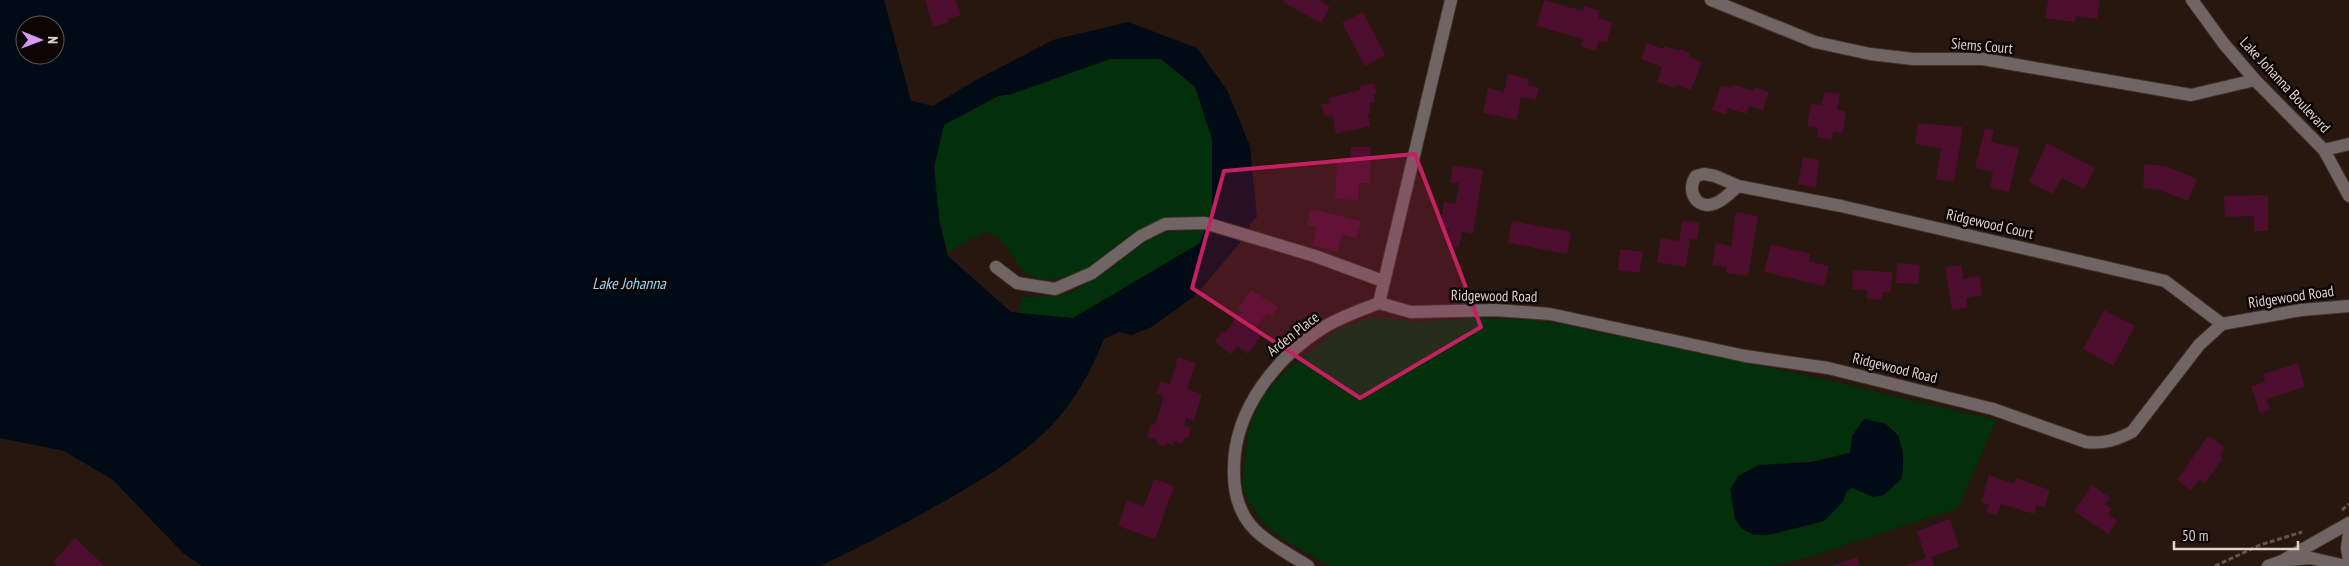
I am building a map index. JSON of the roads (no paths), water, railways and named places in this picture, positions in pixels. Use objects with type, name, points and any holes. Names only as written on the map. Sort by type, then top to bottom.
[{"type":"street","points":[[1379,303],[1451,0]]},
{"type":"street","name":"Siems Court","points":[[1711,0],[1815,42],[1870,54],[1913,59],[1983,59],[2191,95],[2255,80]]},
{"type":"street","name":"Lake Johanna Boulevard","points":[[2192,0],[2224,44],[2255,80],[2324,150],[2349,196]]},
{"type":"street","points":[[2324,150],[2349,144]]},
{"type":"street","name":"Ridgewood Court","points":[[1738,186],[1841,206],[2165,281],[2222,324]]},
{"type":"street","points":[[996,267],[1017,282],[1055,289],[1092,273],[1141,236],[1165,224],[1205,223],[1315,256],[1383,281]]},
{"type":"street","name":"Ridgewood Road","points":[[1379,303],[1411,312],[1495,310],[1550,314],[1745,356],[1828,368],[1992,409],[2086,442],[2096,443],[2118,439],[2132,432],[2199,345],[2222,324],[2302,310],[2349,306]]},
{"type":"street","name":"Arden Place","points":[[1308,566],[1255,530],[1238,504],[1233,476],[1235,446],[1251,400],[1271,372],[1326,326],[1379,303]]},
{"type":"street","points":[[2268,566],[2282,561],[2349,524]]},
{"type":"street","points":[[2349,533],[2347,548],[2349,561]]},
{"type":"street","points":[[2282,561],[2311,558],[2346,566]]},
{"type":"water","name":"Lake Johanna","points":[[0,0],[884,0],[911,101],[933,106],[976,80],[1053,40],[1128,22],[1197,48],[1227,90],[1250,146],[1257,217],[1250,224],[1249,232],[1197,294],[1152,327],[1131,335],[1119,332],[1104,339],[1089,372],[1070,403],[1045,432],[1016,456],[936,506],[870,542],[820,566],[202,566],[183,553],[113,480],[64,451],[0,438]],"holes":[[[1110,59],[1161,59],[1195,87],[1212,139],[1212,208],[1200,243],[1073,318],[1011,312],[948,256],[939,219],[934,167],[944,125],[998,96],[1012,94]]]},
{"type":"water","points":[[1864,419],[1886,424],[1898,435],[1903,453],[1901,479],[1884,495],[1873,497],[1852,488],[1847,491],[1843,502],[1824,521],[1769,535],[1754,535],[1741,528],[1735,519],[1730,489],[1738,476],[1759,465],[1811,462],[1850,453],[1852,436]]}]
